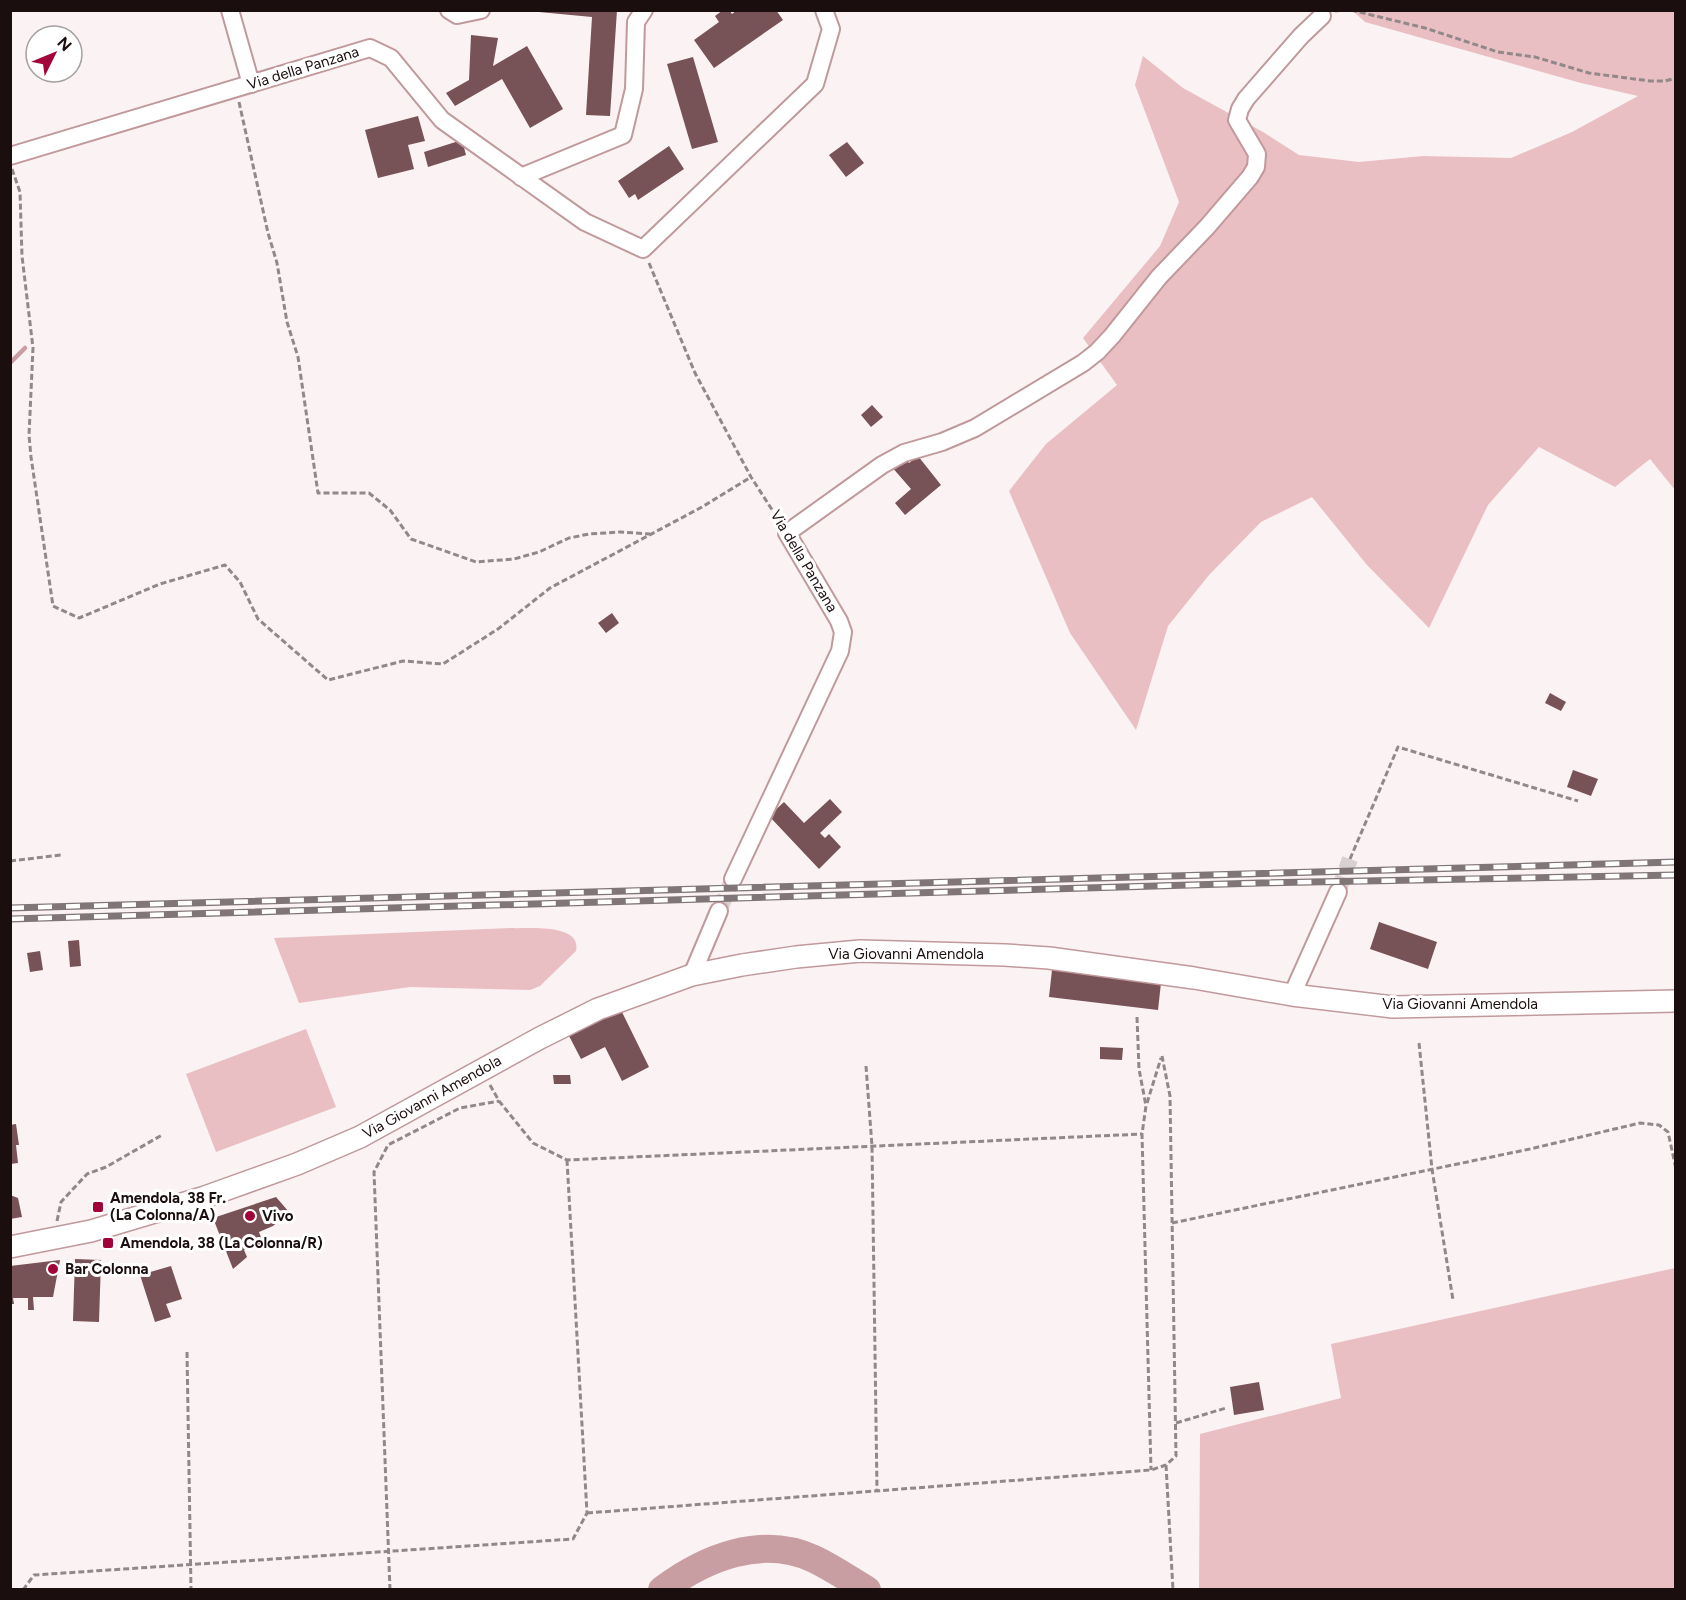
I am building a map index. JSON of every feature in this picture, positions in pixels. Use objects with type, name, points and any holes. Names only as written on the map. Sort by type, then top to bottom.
[{"type":"main road","name":"Via Giovanni Amendola","points":[[10,1247],[91,1231],[205,1197],[297,1164],[360,1137],[598,1009],[692,975],[785,958],[860,951],[1049,958],[1194,978],[1292,995],[1393,1007],[1676,1001]]},
{"type":"street","points":[[230,10],[243,86]]},
{"type":"street","points":[[449,10],[457,15],[481,10]]},
{"type":"street","points":[[521,177],[623,135],[634,89],[636,22],[644,10]]},
{"type":"street","points":[[643,249],[815,84],[831,29],[824,10]]},
{"type":"street","points":[[788,533],[882,465],[904,453],[942,442],[975,428],[1083,363],[1097,352],[1159,277],[1207,227],[1250,177],[1256,167],[1257,154],[1237,120],[1240,109],[1246,99],[1301,36],[1322,16]]},
{"type":"street","name":"Via della Panzana","points":[[10,156],[370,48],[391,58],[442,120],[585,222],[643,249]]},
{"type":"street","name":"Via della Panzana","points":[[733,879],[840,651],[843,639],[842,627],[836,614],[788,533]]},
{"type":"street","points":[[1292,995],[1338,892]]},
{"type":"street","points":[[692,975],[719,911]]},
{"type":"path","points":[[1351,10],[1425,28],[1498,52],[1534,57],[1589,73],[1650,81],[1676,78]]},
{"type":"path","points":[[243,86],[268,233],[277,263],[287,322],[298,357],[318,493],[369,493],[390,510],[411,539],[476,562],[514,559],[539,552],[569,538],[589,534],[620,532],[651,534]]},
{"type":"path","points":[[10,165],[20,192],[22,256],[33,348],[29,435],[31,457],[53,606],[78,618],[169,580],[225,565],[240,582],[258,619],[328,680],[403,661],[443,664],[498,629],[550,588],[751,477]]},
{"type":"path","name":"Via della Panzana","points":[[643,249],[695,373],[751,477],[788,533]]},
{"type":"path","points":[[1350,859],[1398,747],[1578,801]]},
{"type":"path","points":[[10,861],[61,855]]},
{"type":"path","points":[[1137,1017],[1139,1069],[1146,1106]]},
{"type":"path","points":[[1419,1043],[1432,1169],[1453,1300]]},
{"type":"path","points":[[587,1513],[1152,1470],[1166,1465],[1176,1456],[1176,1423],[1170,1096],[1162,1056],[1146,1106],[1142,1134],[1152,1470]]},
{"type":"path","points":[[866,1066],[872,1146],[877,1491]]},
{"type":"path","points":[[482,1070],[499,1101],[533,1143],[567,1160],[1142,1134]]},
{"type":"path","points":[[390,1590],[374,1172],[388,1146],[460,1108],[499,1101]]},
{"type":"path","points":[[1172,1223],[1640,1123],[1659,1125],[1668,1132],[1676,1169]]},
{"type":"path","points":[[58,1238],[57,1218],[62,1202],[76,1184],[87,1174],[106,1167],[162,1135]]},
{"type":"path","points":[[23,1590],[34,1575],[573,1539],[587,1513],[567,1160]]},
{"type":"path","points":[[187,1352],[191,1590]]},
{"type":"path","points":[[1176,1423],[1226,1408]]},
{"type":"path","points":[[1166,1465],[1173,1590]]},
{"type":"shaded area","points":[[1353,11],[1675,11],[1675,490],[1650,459],[1615,487],[1539,447],[1488,505],[1429,628],[1367,565],[1312,497],[1261,522],[1209,575],[1168,626],[1136,730],[1070,633],[1009,491],[1046,444],[1117,385],[1083,338],[1160,246],[1179,202],[1135,85],[1143,56],[1183,88],[1263,132],[1299,155],[1359,162],[1423,156],[1511,158],[1572,132],[1638,96],[1581,83],[1365,22]]},
{"type":"shaded area","points":[[540,928],[562,932],[571,936],[576,942],[576,951],[540,986],[530,990],[410,987],[299,1003],[274,938]]},
{"type":"shaded area","points":[[306,1029],[336,1107],[216,1152],[186,1074]]},
{"type":"shaded area","points":[[1675,1268],[1675,1589],[1199,1589],[1200,1434],[1341,1398],[1331,1344]]},
{"type":"building","points":[[539,10],[617,10],[610,116],[586,115],[592,17],[539,12]]},
{"type":"building","points":[[723,10],[729,10],[732,14],[737,10],[776,10],[783,20],[714,68],[694,40],[719,22],[715,16]]},
{"type":"building","points":[[471,35],[498,38],[493,66],[527,46],[563,109],[530,128],[502,79],[455,106],[446,93],[469,80]]},
{"type":"building","points":[[693,57],[718,142],[692,149],[667,64]]},
{"type":"building","points":[[418,116],[425,141],[408,145],[414,169],[378,178],[365,130]]},
{"type":"building","points":[[462,140],[466,155],[428,167],[424,152]]},
{"type":"building","points":[[847,142],[864,163],[846,177],[829,155]]},
{"type":"building","points":[[669,146],[684,169],[638,200],[635,194],[629,198],[618,181]]},
{"type":"building","points":[[872,405],[883,417],[871,427],[861,415]]},
{"type":"building","points":[[904,456],[909,463],[918,456],[941,485],[905,515],[895,503],[911,489],[891,466]]},
{"type":"building","points":[[612,613],[619,623],[606,633],[598,623]]},
{"type":"building","points":[[1550,693],[1566,702],[1561,711],[1545,703]]},
{"type":"building","points":[[1573,770],[1598,779],[1591,796],[1567,787]]},
{"type":"building","points":[[830,799],[842,812],[820,833],[825,838],[829,834],[841,847],[819,869],[769,816],[784,802],[804,823]]},
{"type":"building","points":[[1379,922],[1437,942],[1428,969],[1370,949]]},
{"type":"building","points":[[79,940],[81,966],[70,967],[68,941]]},
{"type":"building","points":[[40,951],[43,970],[30,972],[27,953]]},
{"type":"building","points":[[1052,970],[1161,983],[1158,1010],[1049,997]]},
{"type":"building","points":[[620,1008],[649,1067],[622,1081],[605,1047],[581,1059],[568,1034]]},
{"type":"building","points":[[1100,1047],[1123,1048],[1122,1060],[1100,1059]]},
{"type":"building","points":[[553,1075],[570,1075],[571,1084],[554,1084]]},
{"type":"building","points":[[16,1124],[19,1145],[16,1145],[18,1163],[10,1164],[10,1125]]},
{"type":"building","points":[[10,1195],[18,1198],[22,1217],[10,1219]]},
{"type":"building","points":[[276,1197],[289,1212],[273,1226],[259,1232],[263,1243],[244,1250],[247,1257],[233,1269],[213,1218]]},
{"type":"building","points":[[75,1259],[101,1260],[99,1322],[73,1321]]},
{"type":"building","points":[[60,1260],[53,1297],[33,1297],[34,1310],[28,1310],[28,1298],[13,1298],[14,1304],[10,1304],[10,1266]]},
{"type":"building","points":[[171,1266],[182,1299],[166,1304],[171,1317],[155,1322],[140,1275]]},
{"type":"building","points":[[1259,1382],[1264,1410],[1234,1415],[1230,1387]]},
{"type":"waterway","points":[[10,363],[25,348]]},
{"type":"waterway","points":[[662,1590],[679,1578],[716,1559],[735,1553],[774,1549],[794,1552],[814,1559],[867,1590]]},
{"type":"tunnel","points":[[1338,892],[1350,859]]},
{"type":"tunnel","points":[[719,911],[733,879]]},
{"type":"railway","points":[[10,908],[1676,862]]},
{"type":"railway","points":[[10,919],[1260,883],[1676,875]]},
{"type":"place","name":"Amendola, 38 Fr. (La Colonna/A)","points":[[98,1207]]},
{"type":"place","name":"Vivo","points":[[250,1216]]},
{"type":"place","name":"Amendola, 38 (La Colonna/R)","points":[[108,1243]]},
{"type":"place","name":"Bar Colonna","points":[[53,1269]]}]
